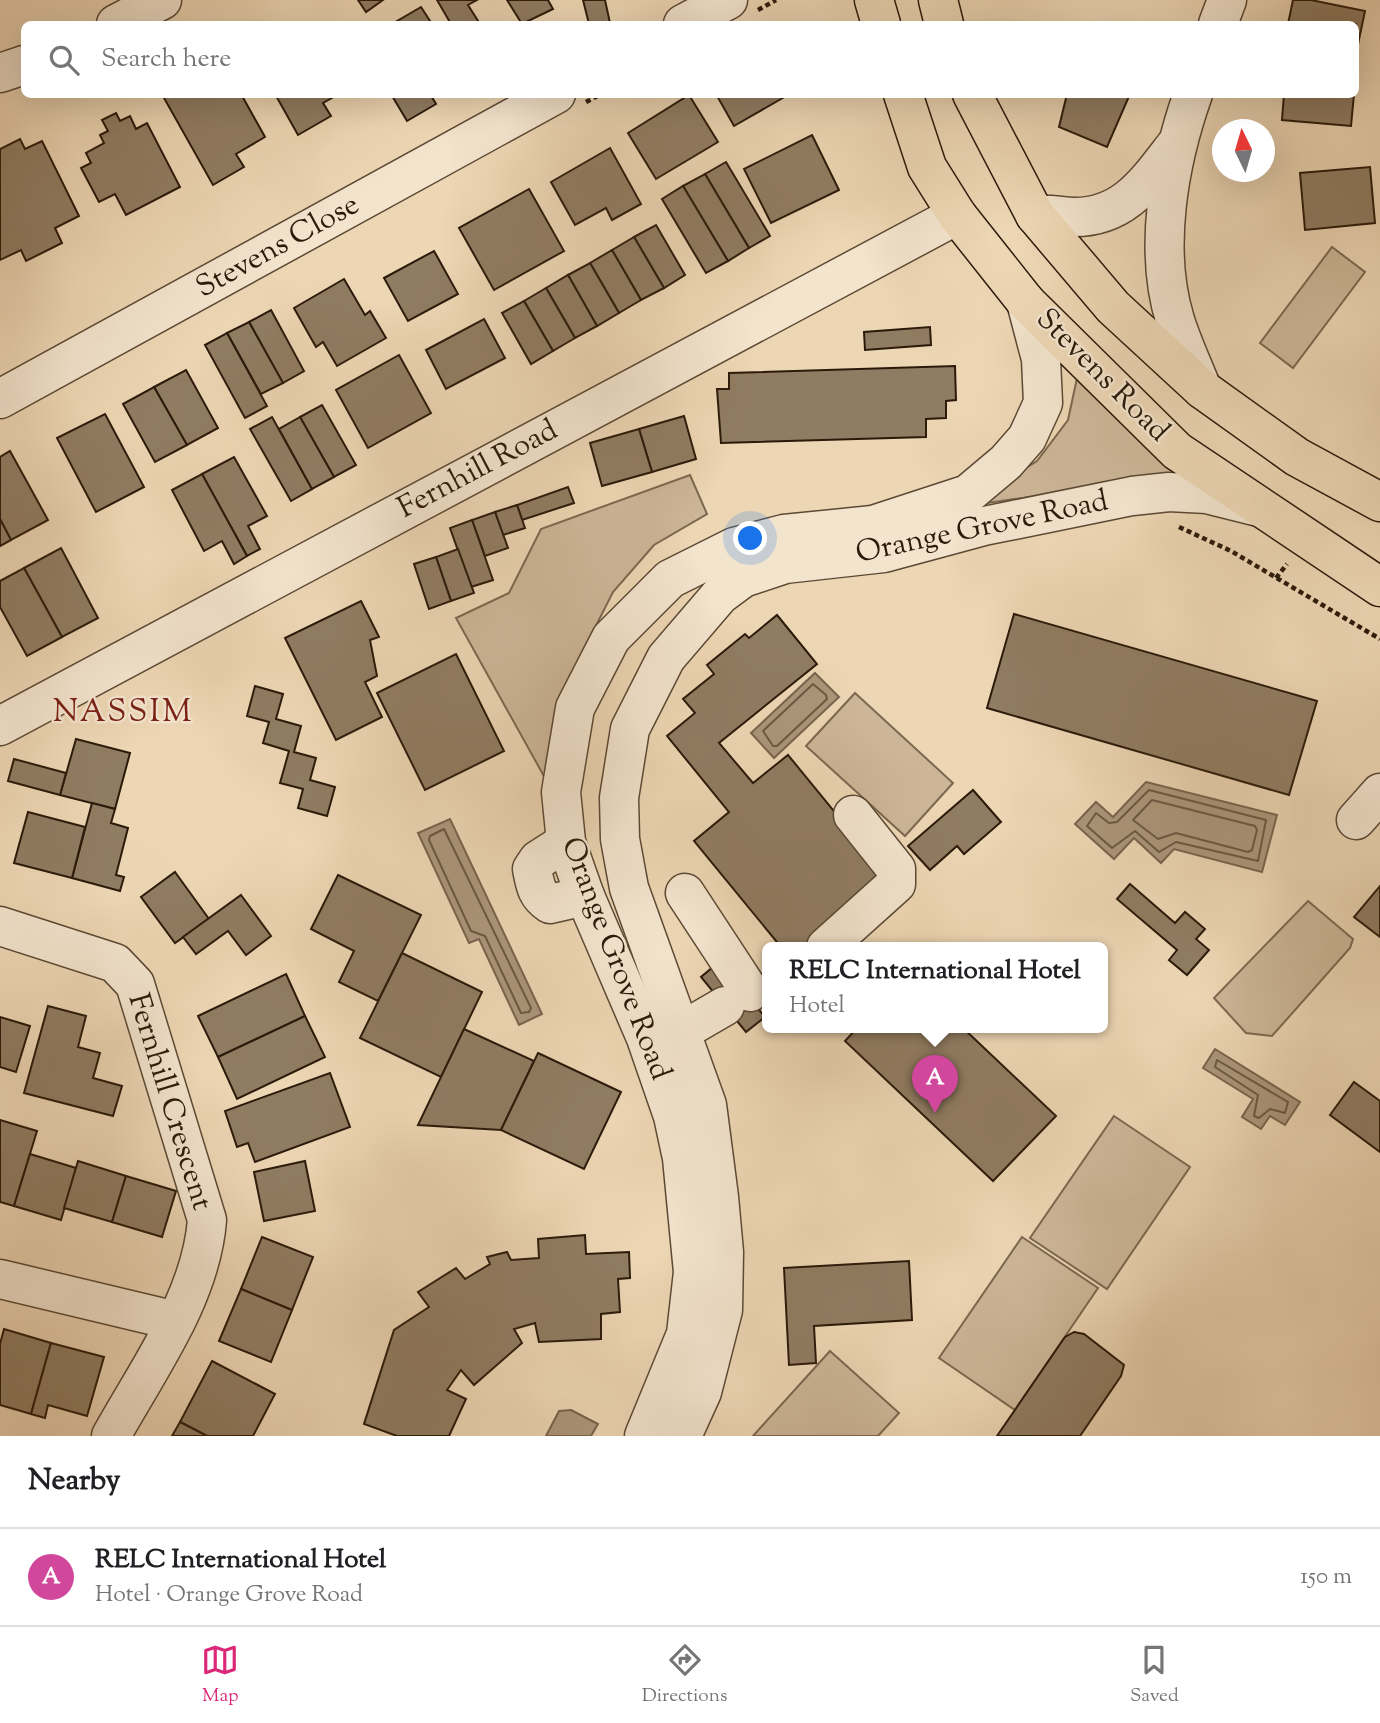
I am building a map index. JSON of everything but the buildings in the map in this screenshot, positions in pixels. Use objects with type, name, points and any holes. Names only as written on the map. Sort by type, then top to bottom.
[{"type":"main road","points":[[874,0],[880,21]]},
{"type":"main road","points":[[938,0],[943,21]]},
{"type":"main road","name":"Stevens Road","points":[[904,98],[927,167],[957,215],[1026,302],[1177,451],[1380,587]]},
{"type":"main road","name":"Stevens Road","points":[[974,98],[1035,215],[1113,307],[1202,390],[1297,457],[1380,502]]},
{"type":"street","points":[[122,21],[162,0]]},
{"type":"street","points":[[689,21],[728,0]]},
{"type":"street","points":[[1219,21],[1227,0]]},
{"type":"street","points":[[0,73],[21,66]]},
{"type":"street","name":"Stevens Close","points":[[0,399],[549,98]]},
{"type":"street","points":[[1192,98],[1175,146],[1164,244],[1174,318],[1202,390]]},
{"type":"street","points":[[1035,215],[1075,217],[1111,212],[1136,196],[1175,146]]},
{"type":"street","name":"Fernhill Road","points":[[0,726],[957,215]]},
{"type":"street","name":"Orange Grove Road","points":[[644,1436],[686,1334],[693,1272],[682,1158],[673,1116],[646,1038],[585,896],[566,842],[561,792],[568,739],[576,708],[611,638],[670,579],[734,547],[784,534],[873,525],[968,494],[1006,463],[1027,439],[1043,403],[1041,359],[1026,302]]},
{"type":"street","name":"Orange Grove Road","points":[[682,1436],[702,1392],[723,1310],[724,1252],[707,1105],[629,888],[620,839],[619,798],[630,729],[666,658],[720,595],[743,578],[785,564],[884,553],[984,526],[1132,496],[1169,492],[1206,494],[1261,508]]},
{"type":"street","points":[[832,942],[896,884],[896,869],[853,815]]},
{"type":"street","points":[[682,1031],[747,995],[685,892]]},
{"type":"street","name":"Fernhill Crescent","points":[[0,926],[115,963],[135,984],[207,1220],[205,1248],[176,1321],[111,1436]]},
{"type":"street","points":[[0,1279],[176,1321]]},
{"type":"path","points":[[1174,525],[1230,551],[1380,639]]},
{"type":"shaded area","points":[[1332,247],[1365,272],[1293,368],[1260,343]]},
{"type":"shaded area","points":[[1077,378],[1191,474],[966,506],[1037,461],[1068,420]]},
{"type":"shaded area","points":[[690,475],[707,514],[654,545],[613,592],[568,681],[550,787],[456,618],[509,593],[541,529]]},
{"type":"shaded area","points":[[855,693],[953,783],[905,836],[806,746]]},
{"type":"shaded area","points":[[1308,901],[1353,939],[1350,948],[1272,1036],[1246,1033],[1214,998]]},
{"type":"shaded area","points":[[1114,1116],[1190,1167],[1107,1289],[1030,1238]]},
{"type":"shaded area","points":[[1022,1237],[1098,1288],[1015,1410],[939,1358]]},
{"type":"shaded area","points":[[830,1351],[899,1413],[878,1436],[753,1436]]},
{"type":"water","points":[[815,673],[839,697],[774,758],[751,733]]},
{"type":"water","points":[[1146,782],[1277,815],[1262,872],[1174,849],[1161,863],[1134,838],[1114,859],[1075,824],[1096,802],[1113,817]]},
{"type":"water","points":[[450,819],[542,1014],[519,1025],[479,939],[469,943],[418,833]]},
{"type":"water","points":[[1215,1049],[1300,1102],[1285,1125],[1270,1116],[1261,1129],[1242,1117],[1253,1099],[1203,1068]]},
{"type":"water","points":[[571,1410],[598,1424],[591,1436],[546,1436],[559,1411]]},
{"type":"place","name":"RELC International Hotel","points":[[935,1113]]},
{"type":"district","name":"NASSIM","points":[[123,713]]}]
